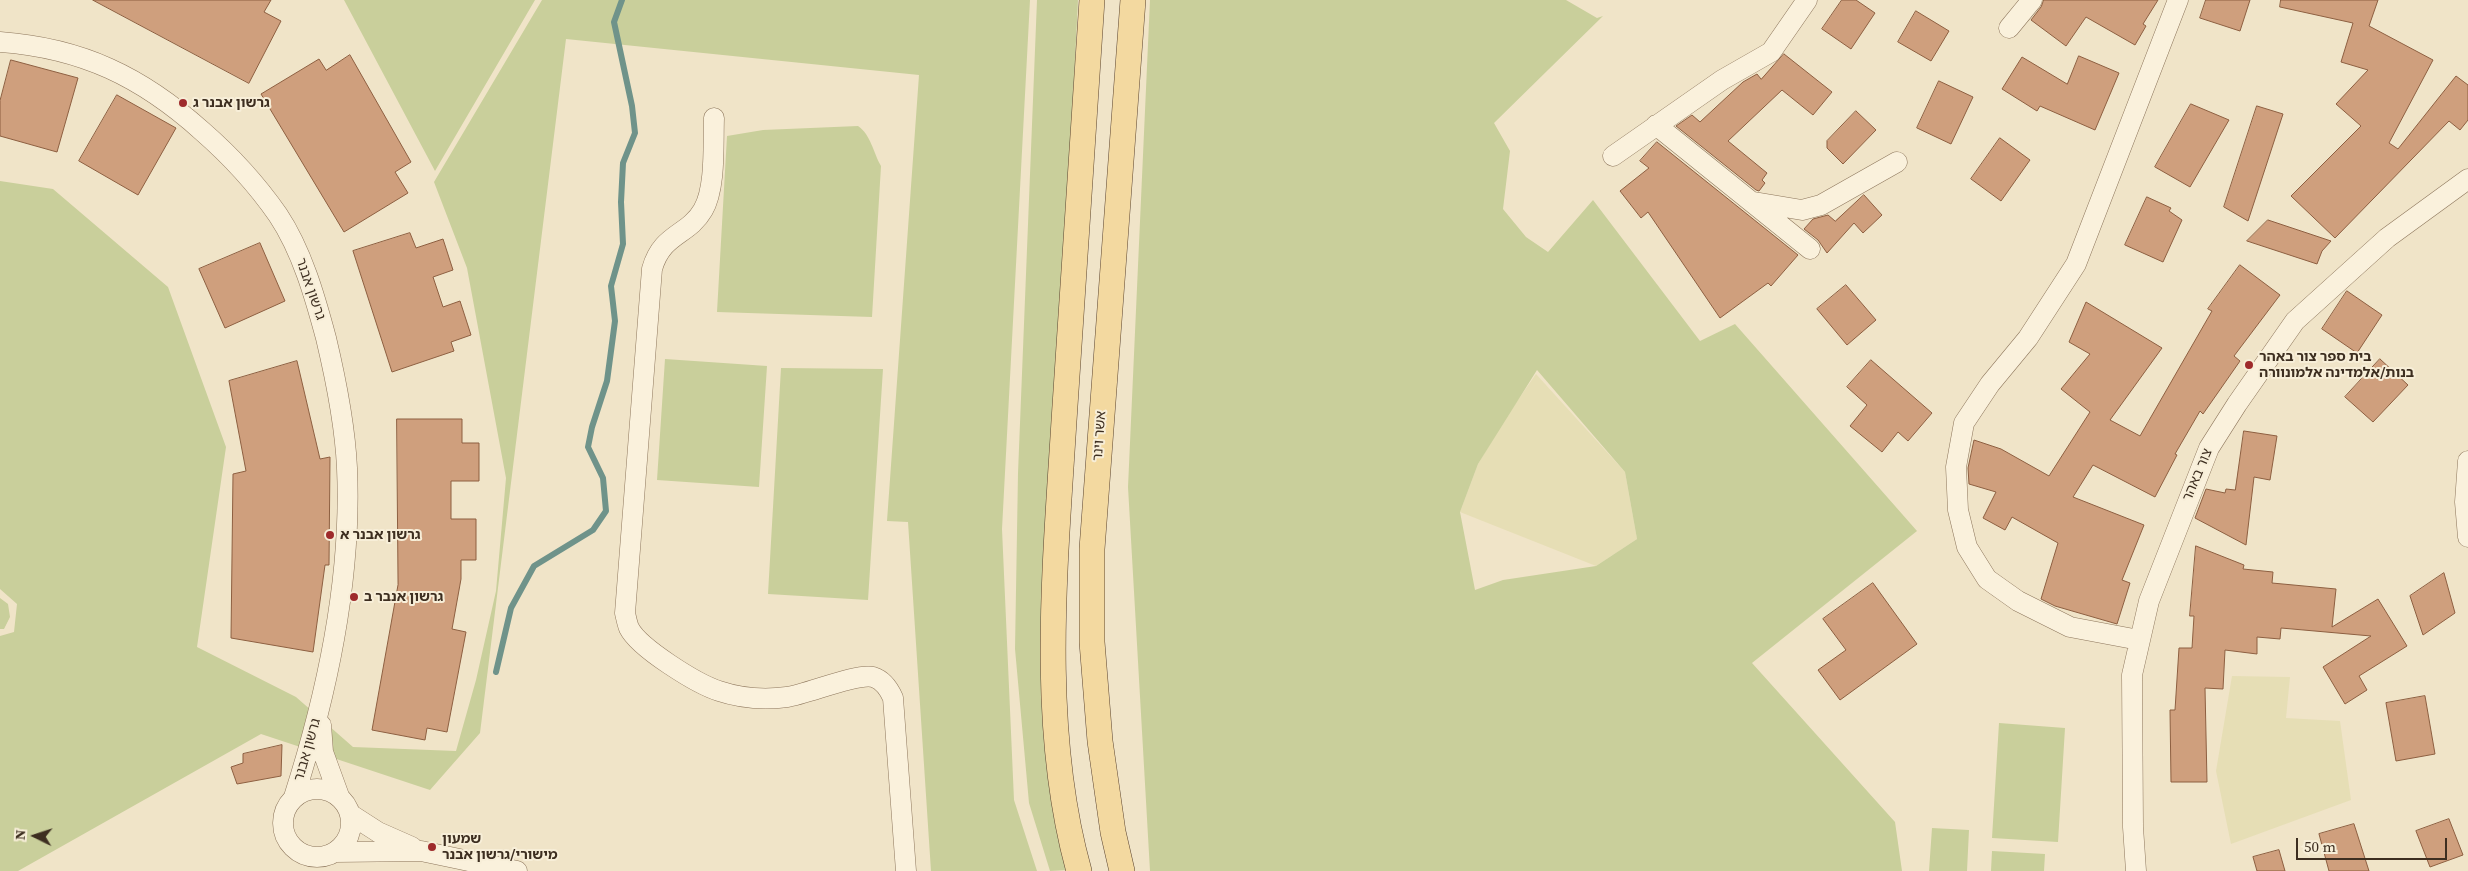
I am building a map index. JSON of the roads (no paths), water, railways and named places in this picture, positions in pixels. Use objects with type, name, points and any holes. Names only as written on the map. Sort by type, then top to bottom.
[{"type":"main road","points":[[1079,871],[1071,845],[1058,762],[1054,676],[1057,532],[1092,0]]},
{"type":"main road","name":"אשר וינר","points":[[1122,871],[1113,832],[1100,741],[1092,642],[1092,548],[1133,0]]},
{"type":"street","points":[[1614,156],[1722,80],[1771,52],[1807,0]]},
{"type":"street","points":[[2010,28],[2032,0]]},
{"type":"street","points":[[2139,640],[2070,627],[2018,601],[1987,579],[1967,547],[1958,510],[1956,467],[1964,423],[1990,384],[2028,338],[2076,264],[2178,0]]},
{"type":"street","name":"גרשון אבנר","points":[[0,42],[25,44],[69,52],[107,66],[146,88],[184,114],[239,164],[279,217],[300,260],[320,314],[335,376],[347,468],[347,524],[342,586],[322,703],[294,797]]},
{"type":"street","points":[[714,118],[710,182],[703,210],[693,222],[665,244],[656,255],[652,269],[625,613],[628,627],[640,642],[676,668],[718,690],[735,694],[753,698],[786,697],[859,678],[873,677],[888,686],[893,698],[906,871]]},
{"type":"street","points":[[1656,125],[1810,249]]},
{"type":"street","points":[[1750,201],[1802,210],[1815,207],[1897,162]]},
{"type":"street","name":"צור באהר","points":[[2136,871],[2131,733],[2132,674],[2149,602],[2209,448],[2237,404],[2295,322],[2387,238],[2468,178]]},
{"type":"street","points":[[2468,461],[2465,502],[2468,536]]},
{"type":"street","name":"גרשון אבנר","points":[[322,703],[323,752],[339,796]]},
{"type":"street","points":[[420,851],[378,832],[350,814],[339,796],[319,788],[308,789],[294,797],[288,805],[283,820],[284,831],[291,845],[304,854],[314,857],[325,856],[335,852],[420,851],[517,871]]},
{"type":"street","points":[[335,852],[348,836],[350,814]]},
{"type":"waterway","points":[[496,672],[511,608],[534,566],[593,530],[606,511],[603,478],[588,447],[592,427],[607,381],[615,321],[611,286],[623,244],[621,202],[623,163],[635,133],[632,106],[614,22],[622,0]]},
{"type":"place","name":"גרשון אבנר ג","points":[[183,103]]},
{"type":"place","name":"בית ספר צור באהר בנות/אלמדינה אלמונוורה","points":[[2249,365]]},
{"type":"place","name":"גרשון אבנר א","points":[[330,535]]},
{"type":"place","name":"גרשון אנבר ב","points":[[354,597]]},
{"type":"place","name":"שמעון מישורי/גרשון אבנר","points":[[432,847]]}]
